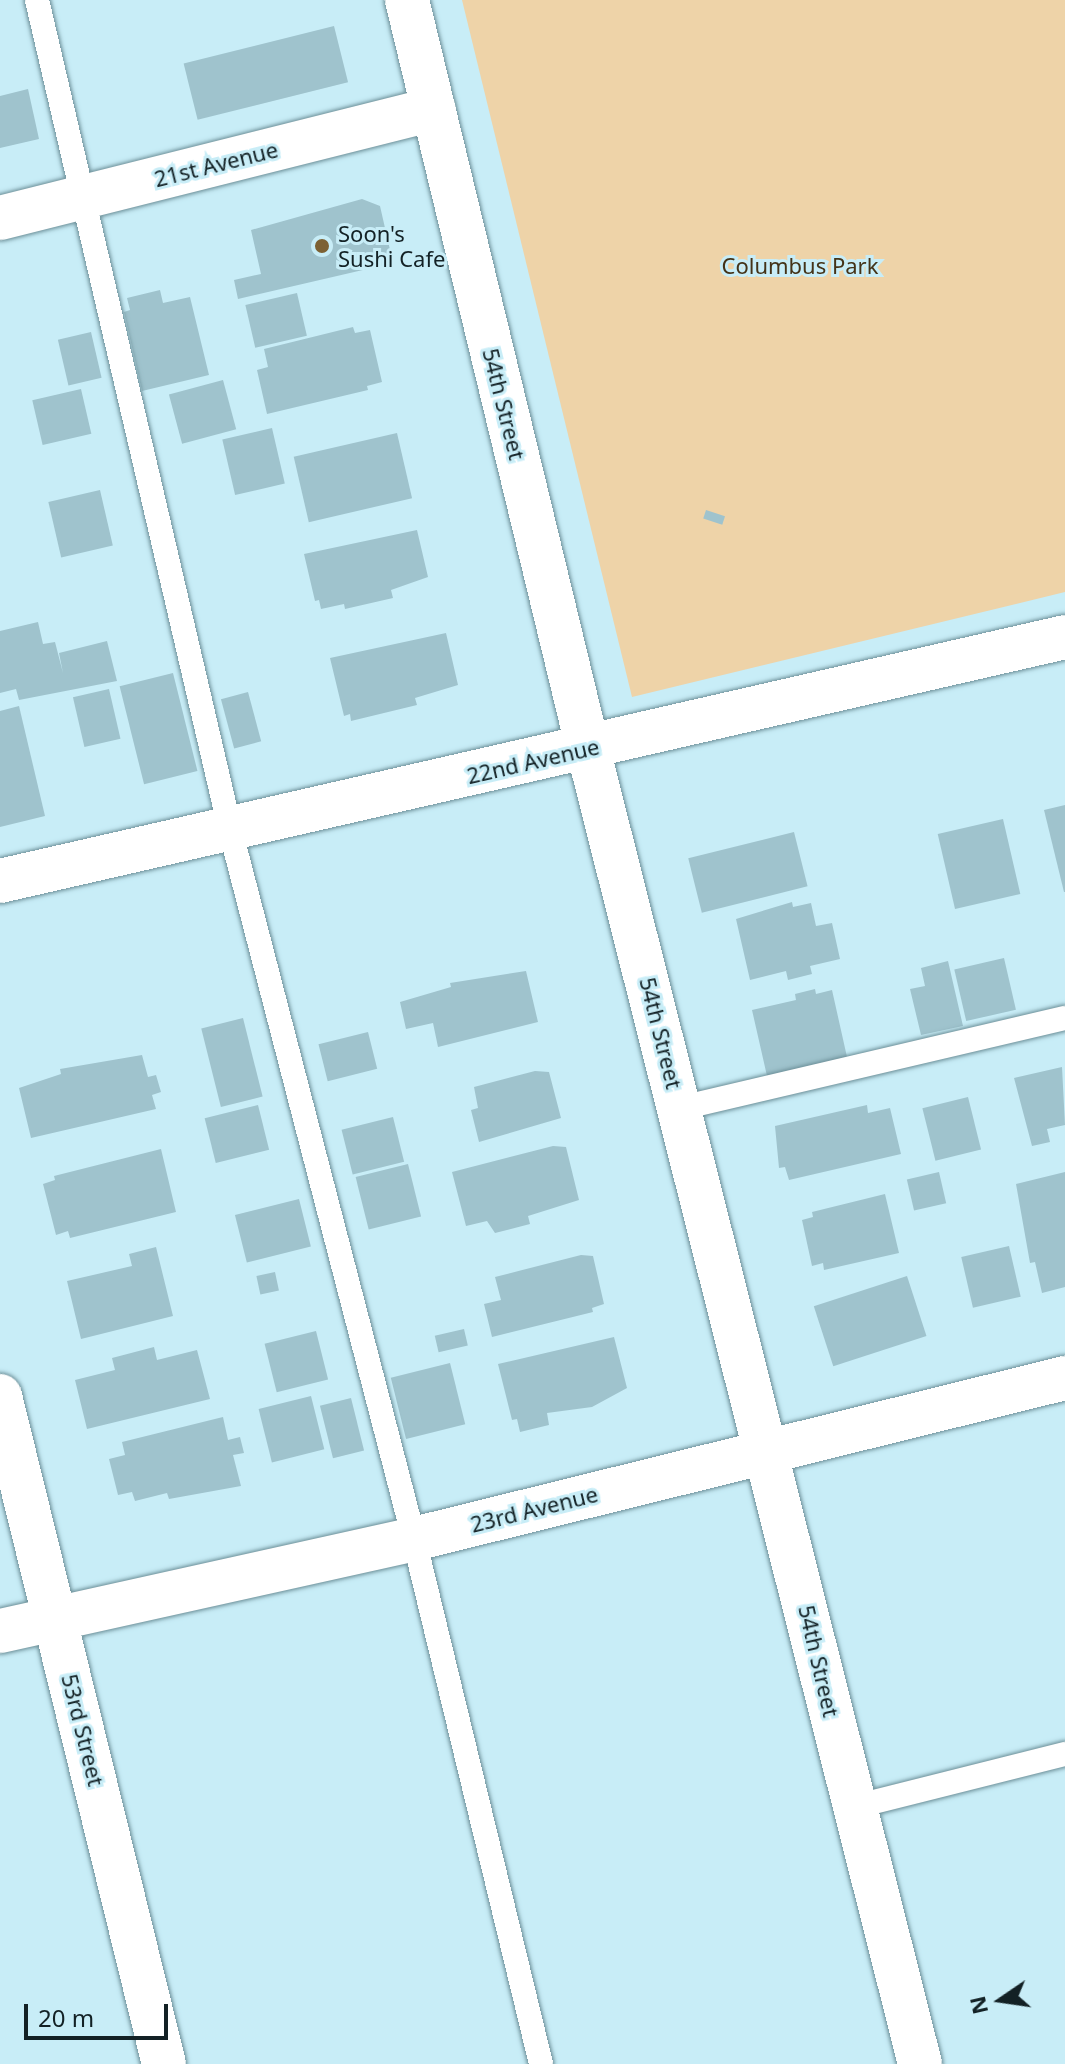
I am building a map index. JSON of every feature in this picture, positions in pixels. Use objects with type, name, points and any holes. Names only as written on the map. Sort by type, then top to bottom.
[{"type":"street","name":"54th Street","points":[[407,0],[588,749],[769,1450],[854,1807],[920,2064]]},
{"type":"street","name":"21st Avenue","points":[[0,218],[433,109]]},
{"type":"street","name":"22nd Avenue","points":[[0,881],[588,749],[1065,637]]},
{"type":"street","name":"23rd Avenue","points":[[0,1631],[414,1539],[1065,1378]]},
{"type":"street","name":"53rd Street","points":[[0,1396],[164,2064]]},
{"type":"lane","points":[[37,0],[230,829],[414,1539],[541,2064]]},
{"type":"lane","points":[[681,1108],[1065,1018]]},
{"type":"lane","points":[[854,1807],[1065,1754]]},
{"type":"green space","name":"Columbus Park","points":[[462,0],[1065,0],[1065,592],[632,697]]},
{"type":"building","points":[[334,26],[348,82],[198,120],[184,63]]},
{"type":"building","points":[[28,89],[39,139],[0,148],[0,96]]},
{"type":"building","name":"Soon's Sushi Cafe","points":[[362,199],[380,206],[393,263],[238,299],[234,280],[261,274],[251,230]]},
{"type":"building","points":[[160,290],[163,303],[190,297],[209,375],[142,391],[124,312],[130,310],[127,298]]},
{"type":"building","points":[[297,293],[307,336],[255,348],[245,305]]},
{"type":"building","points":[[353,327],[355,333],[370,330],[382,382],[367,386],[368,390],[267,414],[257,370],[268,367],[264,349]]},
{"type":"building","points":[[91,332],[102,378],[68,385],[58,340]]},
{"type":"building","points":[[223,380],[236,429],[182,444],[169,394]]},
{"type":"building","points":[[81,389],[91,434],[43,445],[32,400]]},
{"type":"building","points":[[272,428],[285,484],[235,495],[222,439]]},
{"type":"building","points":[[397,433],[412,498],[309,522],[294,457]]},
{"type":"building","points":[[100,490],[113,546],[61,557],[48,502]]},
{"type":"building","points":[[706,510],[725,516],[722,525],[703,519]]},
{"type":"building","points":[[417,530],[428,577],[391,590],[393,598],[345,609],[344,604],[321,609],[319,600],[315,601],[304,554]]},
{"type":"building","points":[[38,622],[43,644],[55,642],[63,673],[59,653],[107,641],[117,681],[19,700],[16,689],[0,693],[0,631]]},
{"type":"building","points":[[446,633],[458,685],[415,698],[417,705],[351,721],[350,714],[344,716],[330,658]]},
{"type":"building","points":[[173,673],[197,771],[144,784],[120,686]]},
{"type":"building","points":[[109,689],[120,739],[84,747],[73,697]]},
{"type":"building","points":[[248,692],[261,741],[234,749],[221,699]]},
{"type":"building","points":[[19,706],[45,816],[0,827],[0,711]]},
{"type":"building","points":[[1065,805],[1065,892],[1064,892],[1044,810]]},
{"type":"building","points":[[1003,819],[1020,894],[955,909],[938,834]]},
{"type":"building","points":[[794,832],[808,886],[702,913],[688,858]]},
{"type":"building","points":[[792,902],[793,907],[811,903],[816,926],[832,923],[840,959],[810,966],[812,974],[788,980],[786,971],[750,980],[736,919]]},
{"type":"building","points":[[1004,958],[1016,1010],[966,1021],[954,969]]},
{"type":"building","points":[[948,961],[963,1026],[921,1035],[910,989],[925,986],[921,968]]},
{"type":"building","points":[[526,971],[538,1022],[438,1047],[433,1023],[406,1029],[400,1002],[451,987],[450,983]]},
{"type":"building","points":[[815,989],[816,994],[832,990],[847,1057],[767,1076],[752,1010],[796,1000],[795,994]]},
{"type":"building","points":[[243,1018],[263,1097],[221,1107],[201,1028]]},
{"type":"building","points":[[368,1032],[377,1069],[328,1081],[319,1044]]},
{"type":"building","points":[[142,1055],[148,1077],[156,1075],[161,1092],[152,1095],[156,1109],[31,1138],[19,1088],[61,1074],[60,1069]]},
{"type":"building","points":[[1062,1067],[1065,1125],[1047,1129],[1050,1142],[1032,1146],[1014,1078]]},
{"type":"building","points":[[535,1071],[549,1072],[561,1118],[479,1142],[471,1110],[478,1108],[474,1087]]},
{"type":"building","points":[[968,1097],[981,1149],[935,1161],[922,1108]]},
{"type":"building","points":[[258,1105],[269,1150],[216,1163],[205,1118]]},
{"type":"building","points":[[867,1105],[868,1113],[890,1108],[901,1154],[789,1180],[785,1167],[779,1168],[775,1126]]},
{"type":"building","points":[[393,1117],[404,1162],[353,1174],[342,1130]]},
{"type":"building","points":[[553,1146],[566,1147],[579,1200],[528,1216],[530,1224],[495,1233],[487,1221],[466,1226],[452,1172]]},
{"type":"building","points":[[161,1149],[176,1212],[70,1238],[68,1231],[56,1235],[43,1184],[55,1180],[54,1176]]},
{"type":"building","points":[[408,1164],[421,1216],[369,1229],[356,1177]]},
{"type":"building","points":[[939,1172],[946,1203],[914,1211],[907,1179]]},
{"type":"building","points":[[1065,1172],[1065,1287],[1042,1293],[1035,1262],[1030,1263],[1016,1184]]},
{"type":"building","points":[[885,1194],[899,1253],[824,1270],[823,1263],[812,1266],[802,1220],[813,1217],[812,1212]]},
{"type":"building","points":[[299,1199],[311,1247],[247,1263],[235,1215]]},
{"type":"building","points":[[1009,1246],[1021,1297],[973,1308],[961,1257]]},
{"type":"building","points":[[156,1247],[173,1316],[81,1339],[67,1281],[132,1266],[129,1254]]},
{"type":"building","points":[[581,1255],[593,1256],[604,1304],[592,1308],[593,1312],[492,1337],[484,1304],[501,1300],[495,1277]]},
{"type":"building","points":[[275,1272],[279,1291],[260,1295],[256,1276]]},
{"type":"building","points":[[907,1276],[926,1336],[833,1366],[814,1306]]},
{"type":"building","points":[[464,1329],[468,1346],[439,1352],[435,1336]]},
{"type":"building","points":[[316,1331],[328,1380],[277,1392],[265,1344]]},
{"type":"building","points":[[614,1337],[627,1388],[592,1407],[547,1413],[549,1425],[520,1432],[517,1419],[512,1420],[498,1364]]},
{"type":"building","points":[[154,1347],[157,1360],[197,1350],[210,1399],[87,1429],[75,1380],[115,1370],[112,1358]]},
{"type":"building","points":[[450,1363],[465,1424],[406,1439],[391,1378]]},
{"type":"building","points":[[311,1396],[324,1449],[272,1462],[259,1409]]},
{"type":"building","points":[[351,1398],[364,1450],[333,1458],[320,1406]]},
{"type":"building","points":[[223,1417],[228,1440],[240,1437],[244,1453],[233,1455],[241,1486],[169,1499],[167,1493],[135,1501],[132,1492],[118,1495],[109,1459],[125,1455],[122,1442]]},
{"type":"place","name":"Soon's Sushi Cafe","points":[[322,246]]}]
